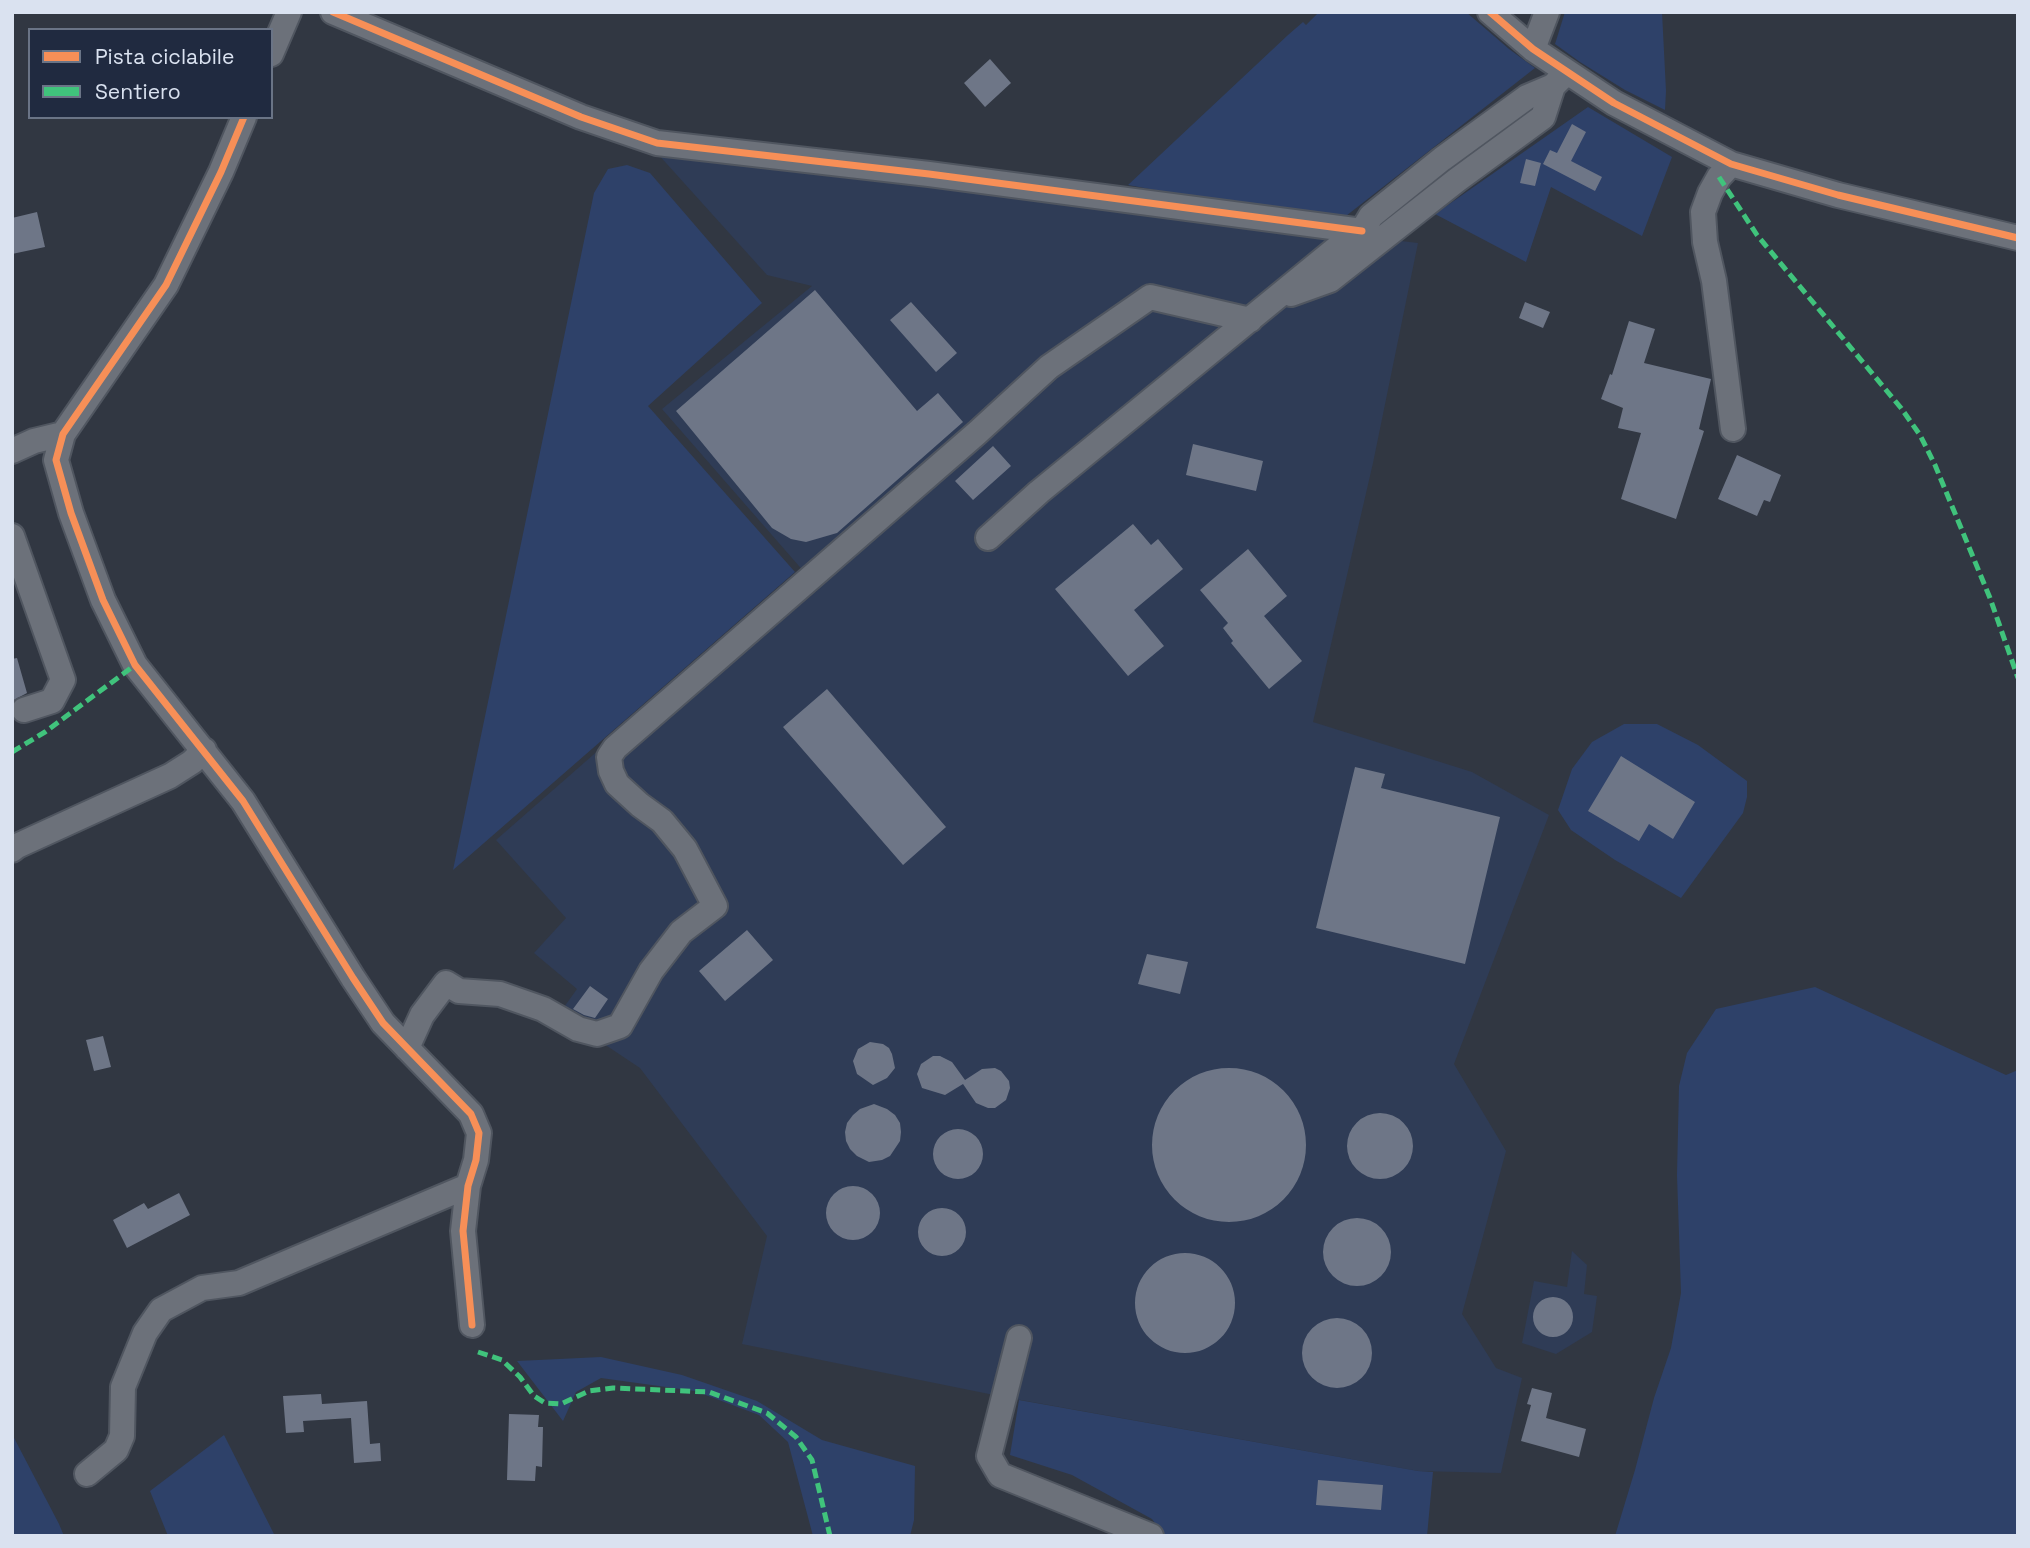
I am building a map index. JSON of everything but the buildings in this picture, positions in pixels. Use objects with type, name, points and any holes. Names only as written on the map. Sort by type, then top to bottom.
[{"type":"street","points":[[273,49],[289,12]]},
{"type":"street","points":[[333,12],[581,117],[657,143],[929,174],[1362,231]]},
{"type":"street","points":[[1490,12],[1533,48],[1560,79],[1614,103],[1731,164],[1838,195],[2018,238]]},
{"type":"street","points":[[1533,48],[1547,12]]},
{"type":"street","points":[[988,538],[1039,492],[1337,248],[1362,231],[1371,216],[1442,159],[1527,97],[1560,79]]},
{"type":"street","points":[[1275,300],[1330,280],[1457,180],[1543,117],[1560,79]]},
{"type":"street","points":[[243,119],[221,172],[166,285],[64,434],[56,460],[71,513],[103,600],[135,665],[243,801],[383,1023],[471,1114],[479,1133],[476,1160],[468,1186],[463,1231],[472,1325]]},
{"type":"street","points":[[1731,164],[1719,177],[1703,212],[1705,242],[1714,281],[1733,429]]},
{"type":"street","points":[[407,1048],[422,1015],[446,983],[459,991],[500,994],[543,1009],[578,1029],[597,1034],[620,1026],[651,971],[681,932],[715,906],[685,849],[662,821],[617,784],[611,771],[610,757],[615,748],[1049,367],[1150,297],[1250,320]]},
{"type":"street","points":[[12,451],[34,441],[64,434]]},
{"type":"street","points":[[12,536],[63,680],[52,701],[24,710]]},
{"type":"street","points":[[12,850],[170,776],[192,762],[204,750]]},
{"type":"street","points":[[87,1474],[116,1450],[122,1436],[123,1387],[145,1333],[161,1310],[202,1288],[239,1283],[468,1186]]},
{"type":"street","points":[[1019,1338],[989,1456],[1000,1475],[1151,1536]]},
{"type":"shaded area","points":[[1319,12],[1466,12],[1535,68],[1337,223],[1128,185],[1288,35],[1303,22],[1306,25]]},
{"type":"shaded area","points":[[1565,12],[1662,12],[1665,110],[1625,90],[1555,44]]},
{"type":"shaded area","points":[[1588,107],[1672,157],[1642,236],[1551,187],[1526,262],[1435,214]]},
{"type":"shaded area","points":[[657,153],[1418,243],[1373,463],[1313,722],[1472,772],[1549,815],[1454,1064],[1506,1151],[1462,1314],[1496,1368],[1522,1378],[1501,1473],[1418,1471],[1004,1397],[742,1344],[767,1236],[640,1068],[604,1044],[554,1021],[577,989],[534,953],[566,918],[496,840],[609,741],[621,755],[819,589],[662,409],[812,286],[767,275]]},
{"type":"shaded area","points":[[627,165],[650,173],[762,303],[648,406],[795,572],[453,870],[594,193],[608,169]]},
{"type":"shaded area","points":[[1624,724],[1657,724],[1698,745],[1747,781],[1743,813],[1681,898],[1615,860],[1571,830],[1558,810],[1572,769],[1592,742]]},
{"type":"shaded area","points":[[1815,987],[2006,1075],[2018,1070],[2018,1536],[1615,1536],[1671,1348],[1681,1293],[1677,1175],[1679,1086],[1687,1053],[1716,1009]]},
{"type":"shaded area","points":[[1572,1251],[1587,1265],[1584,1294],[1597,1296],[1592,1332],[1556,1354],[1522,1343],[1534,1281],[1567,1287]]},
{"type":"shaded area","points":[[601,1357],[682,1375],[757,1401],[822,1440],[915,1466],[914,1520],[910,1536],[813,1536],[788,1442],[759,1415],[695,1391],[601,1378],[576,1392],[563,1421],[517,1361]]},
{"type":"shaded area","points":[[1019,1400],[1433,1472],[1427,1536],[1164,1536],[1152,1519],[1072,1475],[1010,1455]]},
{"type":"shaded area","points":[[12,1434],[59,1524],[64,1536],[12,1536]]},
{"type":"shaded area","points":[[224,1435],[275,1536],[168,1536],[150,1491]]},
{"type":"marked path","points":[[1719,177],[1757,235],[1901,408],[1920,435],[1990,598],[2018,678]]},
{"type":"marked path","points":[[12,752],[45,732],[135,665]]},
{"type":"marked path","points":[[478,1352],[502,1360],[520,1377],[534,1396],[545,1403],[561,1404],[589,1391],[613,1388],[709,1392],[767,1413],[796,1437],[812,1460],[830,1536]]},
{"type":"cycle path","points":[[333,12],[581,117],[657,143],[929,174],[1362,231]]},
{"type":"cycle path","points":[[1490,12],[1533,49],[1614,103],[1731,164],[1838,195],[2018,238]]},
{"type":"cycle path","points":[[243,119],[221,172],[166,285],[63,434],[56,460],[71,513],[103,600],[135,665],[243,801],[383,1023],[471,1114],[479,1133],[476,1160],[468,1186],[463,1231],[472,1325]]}]
